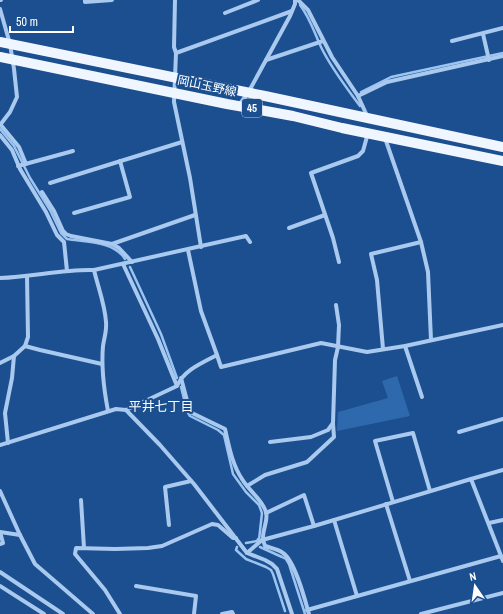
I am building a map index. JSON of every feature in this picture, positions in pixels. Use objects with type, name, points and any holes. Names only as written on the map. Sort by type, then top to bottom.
[{"type":"main road","name":"岡山玉野線","points":[[5,43],[503,147]]},
{"type":"main road","name":"岡山玉野線","points":[[0,56],[503,161]]},
{"type":"street","points":[[85,0],[85,2],[112,0]]},
{"type":"street","points":[[175,0],[174,47],[176,53],[176,78],[174,102],[190,178],[201,247]]},
{"type":"street","points":[[225,13],[258,0]]},
{"type":"street","points":[[238,106],[248,93],[292,11],[295,0]]},
{"type":"street","points":[[298,0],[308,10],[320,42],[358,96],[368,118]]},
{"type":"street","points":[[0,9],[5,43],[13,59],[17,96],[10,112],[0,125],[19,147],[22,165]]},
{"type":"street","points":[[176,53],[292,11]]},
{"type":"street","points":[[452,41],[503,28]]},
{"type":"street","points":[[483,34],[488,57]]},
{"type":"street","points":[[265,60],[320,42]]},
{"type":"street","points":[[358,96],[387,82],[488,57],[503,56]]},
{"type":"street","points":[[339,262],[333,238],[311,173],[358,156],[363,151],[368,133]]},
{"type":"street","points":[[0,135],[22,165],[32,190],[48,208],[66,234],[112,244],[119,248],[132,262]]},
{"type":"street","points":[[384,136],[421,242],[428,272],[431,340]]},
{"type":"street","points":[[50,183],[182,142]]},
{"type":"street","points":[[22,165],[73,151]]},
{"type":"street","points":[[74,213],[130,196],[120,161]]},
{"type":"street","points":[[42,192],[57,234],[64,242],[67,271]]},
{"type":"street","points":[[112,244],[195,215]]},
{"type":"street","points":[[288,228],[325,215]]},
{"type":"street","points":[[0,278],[78,270],[94,270],[246,236],[250,242]]},
{"type":"street","points":[[383,349],[377,280],[371,254],[421,242]]},
{"type":"street","points":[[188,250],[201,311],[221,367],[321,343],[367,352],[405,346],[503,325]]},
{"type":"street","points":[[123,264],[158,339],[177,386]]},
{"type":"street","points":[[94,270],[106,322],[106,335],[103,345],[102,364],[104,392],[108,411]]},
{"type":"street","points":[[0,363],[14,356],[25,346],[28,337],[27,276]]},
{"type":"street","points":[[247,486],[265,475],[307,462],[334,437],[335,360],[338,347],[339,325],[336,305]]},
{"type":"street","points":[[25,346],[102,364]]},
{"type":"street","points":[[405,346],[422,397]]},
{"type":"street","points":[[126,410],[177,386],[181,378],[200,363],[217,355]]},
{"type":"street","points":[[8,443],[2,413],[12,378],[14,356]]},
{"type":"street","points":[[181,378],[189,408],[192,413],[225,429],[235,467],[247,486],[261,503],[266,513],[262,540],[265,546],[283,553],[289,558],[294,568],[308,612],[357,596],[501,556]]},
{"type":"street","points":[[0,445],[116,408],[126,410],[160,445],[191,481],[247,553],[265,560],[277,569],[292,614]]},
{"type":"street","points":[[458,432],[503,419]]},
{"type":"street","points":[[270,442],[311,437],[328,430],[333,423]]},
{"type":"street","points":[[393,502],[375,441],[413,433],[430,491]]},
{"type":"street","points":[[247,553],[262,540],[503,470]]},
{"type":"street","points":[[471,479],[503,561]]},
{"type":"street","points":[[169,525],[165,487],[191,481]]},
{"type":"street","points":[[0,491],[35,564],[93,614]]},
{"type":"street","points":[[266,513],[304,495],[314,526]]},
{"type":"street","points":[[81,500],[84,548]]},
{"type":"street","points":[[386,504],[410,581]]},
{"type":"street","points":[[334,520],[357,596]]},
{"type":"street","points":[[489,523],[503,520]]},
{"type":"street","points":[[120,614],[105,590],[76,554],[76,548],[148,548],[162,546],[212,524],[218,525],[233,538],[236,538]]},
{"type":"street","points":[[0,544],[3,543],[0,532],[20,535]]},
{"type":"street","points":[[0,572],[63,614]]},
{"type":"street","points":[[0,586],[44,614]]},
{"type":"street","points":[[136,586],[196,596],[194,614]]},
{"type":"street","points":[[421,614],[503,593]]},
{"type":"street","points":[[222,614],[232,612],[233,614]]},
{"type":"shaded area","points":[[397,376],[410,416],[337,431],[338,412],[388,398],[382,381]]},
{"type":"waterway","points":[[300,5],[309,20],[329,62],[360,106]]},
{"type":"waterway","points":[[361,92],[391,77],[503,53]]},
{"type":"waterway","points":[[0,129],[14,146],[30,178],[50,210],[61,233],[67,239],[99,243],[107,246],[120,253],[125,259]]},
{"type":"waterway","points":[[130,267],[161,334],[177,378]]},
{"type":"waterway","points":[[181,387],[187,411],[190,416],[218,430],[224,435],[233,474],[246,492],[259,505],[262,513],[259,540]]},
{"type":"waterway","points":[[246,543],[257,541],[258,539]]},
{"type":"waterway","points":[[237,547],[236,550],[246,559],[271,570],[285,611]]},
{"type":"waterway","points":[[260,547],[286,559],[289,564],[305,614]]},
{"type":"district","name":"平井七丁目","points":[[161,406]]}]
